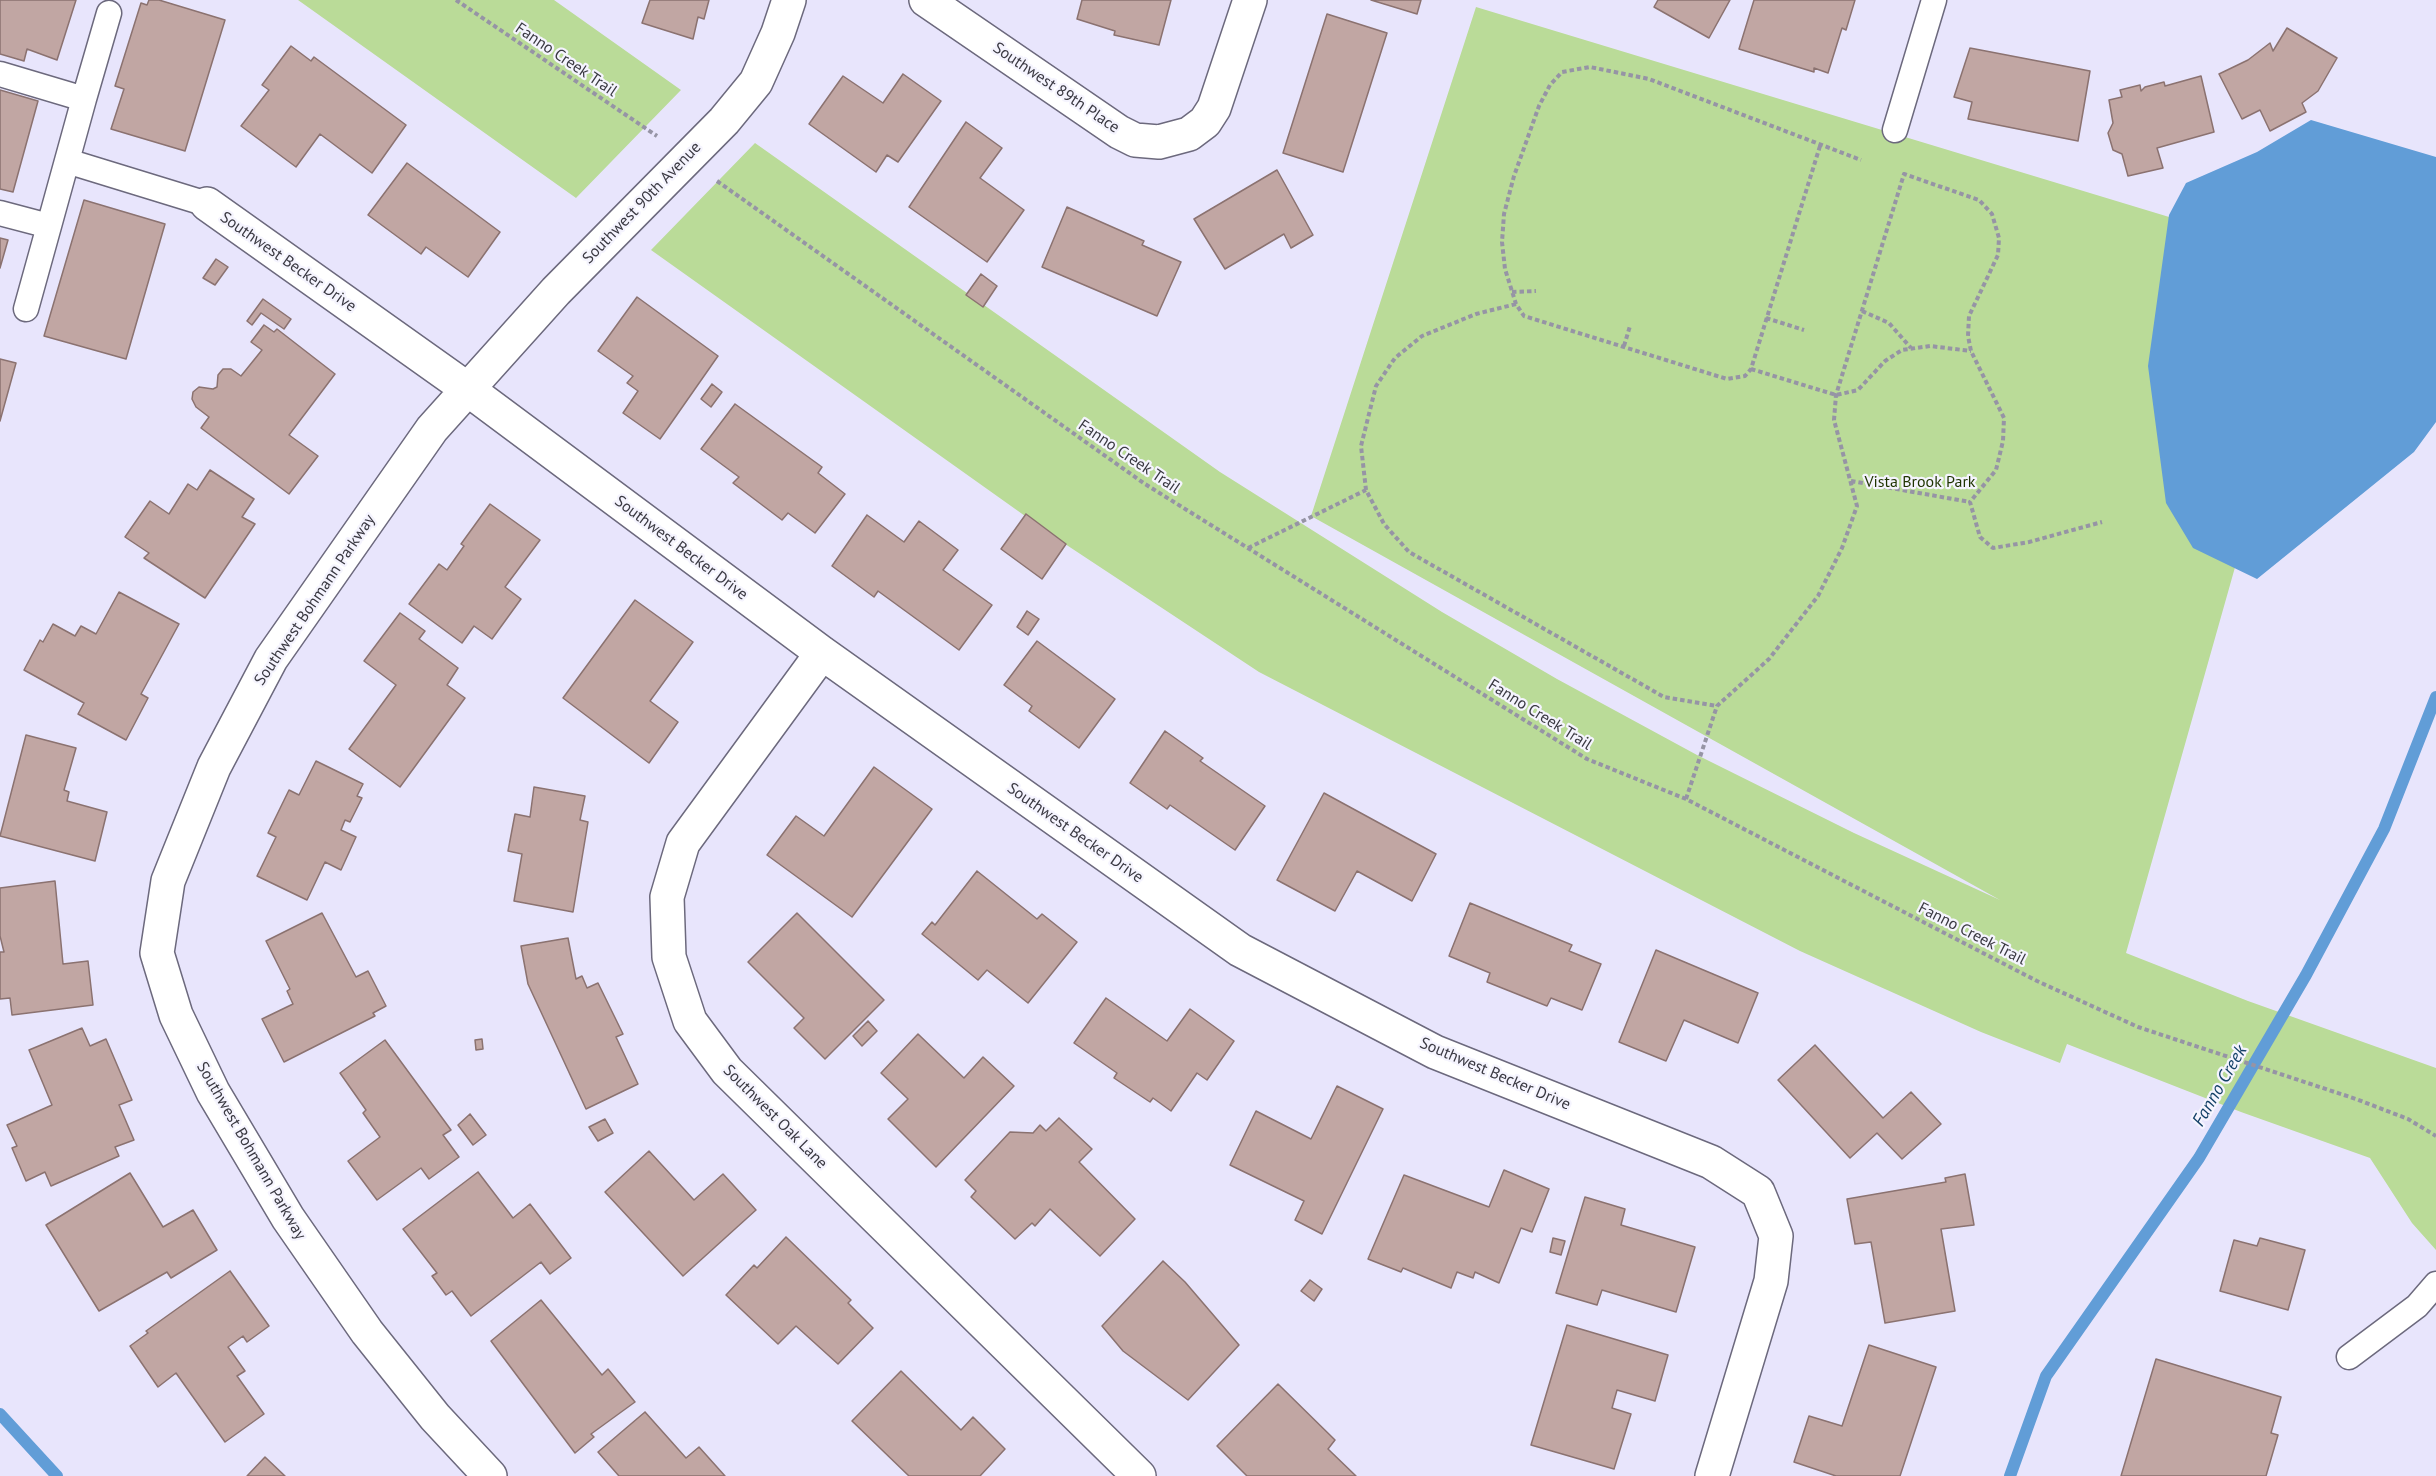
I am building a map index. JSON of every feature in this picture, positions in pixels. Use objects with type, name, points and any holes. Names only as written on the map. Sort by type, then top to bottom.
[{"type":"street","name":"Southwest 90th Avenue","points":[[466,388],[589,257],[724,121],[756,82],[778,33],[789,0]]},
{"type":"street","name":"Southwest 89th Place","points":[[926,0],[1119,132],[1135,140],[1159,142],[1189,134],[1205,122],[1221,90],[1250,0]]},
{"type":"street","name":"Southwest Becker Drive","points":[[207,204],[466,388],[822,653],[1240,950],[1435,1052],[1711,1161],[1758,1192],[1776,1236],[1771,1281],[1712,1476]]},
{"type":"street","name":"Southwest Bohmann Parkway","points":[[466,388],[432,429],[271,659],[213,767],[168,881],[157,953],[176,1015],[213,1092],[288,1218],[367,1332],[435,1417],[490,1476]]},
{"type":"street","name":"Southwest Oak Lane","points":[[822,653],[683,843],[667,897],[667,907],[669,957],[690,1021],[727,1071],[1139,1476]]},
{"type":"lane","points":[[1895,130],[1934,0]]},
{"type":"lane","points":[[26,309],[109,13]]},
{"type":"lane","points":[[0,74],[84,99]]},
{"type":"lane","points":[[68,160],[207,204]]},
{"type":"lane","points":[[0,213],[49,226]]},
{"type":"lane","points":[[2349,1357],[2417,1306],[2436,1284]]},
{"type":"path","name":"Fanno Creek Trail","points":[[456,0],[662,140]]},
{"type":"path","points":[[1820,146],[1750,369],[1745,376],[1727,379],[1524,316],[1516,304],[1505,269],[1502,242],[1504,214],[1514,176],[1539,106],[1550,85],[1562,72],[1590,67],[1649,79],[1861,160]]},
{"type":"path","points":[[1686,799],[1717,706],[1769,659],[1818,596],[1842,548],[1857,506],[1834,420],[1836,395],[1904,174],[1979,200],[1992,214],[1999,238],[1998,255],[1969,316],[1968,336],[1971,351],[2004,418],[2003,441],[1996,470],[1970,502]]},
{"type":"path","name":"Fanno Creek Trail","points":[[716,179],[1145,484],[1587,759],[1686,799],[2037,981],[2138,1027],[2408,1119],[2436,1136]]},
{"type":"path","points":[[1512,292],[1536,291]]},
{"type":"path","points":[[1516,304],[1476,314],[1422,336],[1395,358],[1376,386],[1362,446],[1366,490],[1384,524],[1409,552],[1664,697],[1717,706]]},
{"type":"path","points":[[1862,311],[1889,323],[1911,348]]},
{"type":"path","points":[[1766,318],[1804,330]]},
{"type":"path","points":[[1624,346],[1630,326]]},
{"type":"path","points":[[1750,369],[1836,395],[1858,390],[1885,361],[1911,348],[1930,346],[1971,351]]},
{"type":"path","points":[[1851,481],[1970,502]]},
{"type":"path","points":[[1248,548],[1366,490]]},
{"type":"path","points":[[1970,502],[1980,537],[1993,548],[2029,542],[2102,522]]},
{"type":"green space","points":[[298,0],[554,0],[681,90],[576,198]]},
{"type":"green space","name":"Vista Brook Park","points":[[1476,7],[2321,263],[2126,953],[2248,1001],[2436,1068],[2436,1250],[2412,1223],[2370,1158],[2241,1112],[2067,1044],[2060,1063],[1981,1032],[1800,951],[1259,672],[1056,538],[651,250],[755,143],[1220,472],[1442,612],[1557,679],[1697,755],[1854,833],[2000,900],[1311,516]]},
{"type":"water","points":[[2311,120],[2436,157],[2436,422],[2414,452],[2257,579],[2193,548],[2166,503],[2148,366],[2169,215],[2186,183],[2257,152]]},
{"type":"building","points":[[0,0],[76,0],[57,60],[27,49],[24,61],[0,54]]},
{"type":"building","points":[[149,0],[159,0],[225,20],[185,151],[111,129],[124,89],[115,86],[141,3],[147,5]]},
{"type":"building","points":[[650,0],[709,0],[704,19],[698,17],[693,39],[642,23]]},
{"type":"building","points":[[1082,0],[1171,0],[1159,45],[1114,35],[1115,31],[1077,19]]},
{"type":"building","points":[[1371,0],[1421,0],[1417,14]]},
{"type":"building","points":[[1658,0],[1730,0],[1709,38],[1654,7]]},
{"type":"building","points":[[1754,0],[1855,0],[1846,30],[1842,28],[1828,73],[1814,68],[1814,72],[1739,49]]},
{"type":"building","points":[[1327,14],[1387,33],[1343,172],[1283,153]]},
{"type":"building","points":[[2287,28],[2337,58],[2318,91],[2302,103],[2306,112],[2270,131],[2260,110],[2242,119],[2219,74],[2248,60],[2270,43],[2273,51]]},
{"type":"building","points":[[291,46],[311,61],[314,57],[406,125],[372,173],[320,134],[296,167],[241,126],[269,90],[262,85]]},
{"type":"building","points":[[1970,48],[2090,71],[2078,141],[1968,119],[1972,102],[1954,97]]},
{"type":"building","points":[[903,74],[941,101],[898,162],[887,155],[876,172],[809,124],[843,76],[883,103]]},
{"type":"building","points":[[2201,76],[2214,132],[2157,148],[2163,168],[2128,176],[2122,154],[2113,150],[2108,133],[2113,123],[2109,100],[2122,97],[2120,90],[2140,85],[2141,91],[2145,87],[2164,82],[2165,86]]},
{"type":"building","points":[[0,90],[38,101],[13,192],[0,189]]},
{"type":"building","points":[[966,122],[1002,148],[980,178],[1024,210],[987,262],[909,207]]},
{"type":"building","points":[[407,163],[500,232],[468,277],[426,247],[421,254],[368,215]]},
{"type":"building","points":[[1277,170],[1313,235],[1291,248],[1284,234],[1225,269],[1194,219]]},
{"type":"building","points":[[84,200],[165,224],[126,359],[44,336]]},
{"type":"building","points":[[1067,207],[1144,241],[1142,245],[1181,262],[1157,316],[1042,267]]},
{"type":"building","points":[[0,238],[8,240],[0,268]]},
{"type":"building","points":[[216,259],[228,267],[215,285],[203,278]]},
{"type":"building","points":[[981,274],[997,286],[983,307],[966,295]]},
{"type":"building","points":[[637,297],[718,356],[660,439],[623,413],[638,391],[627,383],[633,376],[598,351]]},
{"type":"building","points":[[263,299],[291,319],[284,329],[261,313],[252,325],[247,321]]},
{"type":"building","points":[[264,325],[274,332],[277,329],[335,374],[289,435],[318,456],[289,494],[201,428],[209,417],[196,407],[192,399],[193,392],[199,387],[213,389],[217,387],[218,375],[223,369],[231,369],[241,376],[262,350],[251,342]]},
{"type":"building","points":[[0,359],[16,363],[0,421]]},
{"type":"building","points":[[712,384],[722,392],[711,407],[701,399]]},
{"type":"building","points":[[735,404],[822,467],[818,473],[845,494],[815,533],[788,513],[782,520],[733,483],[739,477],[701,449]]},
{"type":"building","points":[[210,470],[254,499],[242,517],[255,524],[205,598],[144,558],[149,553],[125,537],[150,501],[169,514],[188,484],[197,490]]},
{"type":"building","points":[[490,504],[540,540],[505,587],[521,599],[492,639],[474,626],[462,643],[409,604],[439,564],[447,570],[464,546],[461,544]]},
{"type":"building","points":[[1026,514],[1066,544],[1042,579],[1001,549]]},
{"type":"building","points":[[867,515],[904,542],[919,521],[958,550],[943,570],[992,605],[959,650],[878,591],[874,597],[832,566]]},
{"type":"building","points":[[119,592],[179,624],[141,694],[148,698],[126,740],[78,714],[84,703],[24,670],[40,640],[43,642],[53,624],[75,636],[81,626],[96,634]]},
{"type":"building","points":[[635,600],[693,642],[650,701],[678,722],[649,763],[563,698]]},
{"type":"building","points":[[1027,611],[1039,619],[1028,635],[1017,627]]},
{"type":"building","points":[[400,613],[425,631],[419,639],[458,668],[447,685],[465,698],[400,787],[349,749],[396,685],[364,661]]},
{"type":"building","points":[[1037,641],[1115,699],[1079,748],[1029,711],[1032,706],[1004,685]]},
{"type":"building","points":[[1165,731],[1203,758],[1200,761],[1265,806],[1235,850],[1170,805],[1167,809],[1130,783]]},
{"type":"building","points":[[26,735],[76,748],[64,790],[69,792],[67,801],[107,812],[95,861],[0,836]]},
{"type":"building","points":[[316,761],[363,784],[357,796],[362,798],[350,822],[345,820],[341,830],[356,837],[341,870],[325,862],[307,900],[257,876],[276,837],[268,833],[289,790],[299,795]]},
{"type":"building","points":[[874,767],[932,809],[852,917],[767,855],[796,816],[824,836]]},
{"type":"building","points":[[534,787],[585,796],[580,820],[588,822],[573,912],[514,901],[522,854],[508,851],[515,814],[530,817]]},
{"type":"building","points":[[1324,793],[1436,854],[1412,901],[1357,871],[1335,911],[1277,880]]},
{"type":"building","points":[[977,871],[1037,919],[1042,914],[1077,942],[1028,1003],[987,970],[978,980],[922,934],[932,922],[935,925]]},
{"type":"building","points":[[55,881],[63,964],[88,961],[93,1005],[12,1015],[10,998],[0,999],[0,952],[4,952],[0,936],[0,888]]},
{"type":"building","points":[[1470,903],[1572,945],[1569,951],[1601,964],[1582,1010],[1551,998],[1547,1006],[1487,982],[1490,973],[1449,956]]},
{"type":"building","points":[[322,913],[356,977],[368,971],[386,1006],[373,1013],[375,1016],[284,1062],[262,1019],[293,1004],[287,991],[290,989],[266,941]]},
{"type":"building","points":[[797,913],[884,1000],[825,1059],[794,1028],[804,1018],[748,962]]},
{"type":"building","points":[[568,938],[576,979],[582,976],[587,988],[598,983],[623,1034],[616,1037],[638,1084],[586,1109],[528,984],[521,946]]},
{"type":"building","points":[[1656,950],[1758,993],[1738,1043],[1684,1020],[1666,1061],[1619,1042]]},
{"type":"building","points":[[1106,998],[1167,1041],[1190,1009],[1234,1041],[1207,1080],[1197,1073],[1171,1111],[1153,1098],[1150,1102],[1114,1078],[1117,1073],[1074,1043]]},
{"type":"building","points":[[868,1021],[877,1031],[862,1046],[853,1036]]},
{"type":"building","points":[[82,1028],[90,1046],[106,1039],[132,1100],[119,1105],[134,1140],[115,1147],[119,1156],[51,1186],[45,1172],[26,1181],[12,1148],[17,1146],[7,1125],[52,1105],[29,1050]]},
{"type":"building","points":[[918,1034],[964,1078],[983,1057],[1014,1086],[936,1167],[888,1119],[908,1099],[881,1073]]},
{"type":"building","points":[[482,1039],[483,1049],[476,1050],[475,1040]]},
{"type":"building","points":[[385,1040],[451,1130],[443,1135],[459,1157],[429,1179],[421,1168],[377,1200],[348,1161],[380,1137],[363,1113],[366,1110],[340,1073]]},
{"type":"building","points":[[1815,1045],[1883,1118],[1911,1092],[1941,1124],[1902,1159],[1877,1133],[1850,1158],[1778,1080]]},
{"type":"building","points":[[1337,1086],[1383,1109],[1322,1234],[1295,1220],[1304,1201],[1230,1165],[1256,1111],[1311,1139]]},
{"type":"building","points":[[470,1114],[486,1135],[473,1145],[458,1125]]},
{"type":"building","points":[[1059,1118],[1092,1149],[1079,1162],[1135,1219],[1100,1256],[1050,1209],[1035,1226],[1032,1223],[1015,1239],[971,1197],[976,1191],[965,1180],[1010,1132],[1033,1133],[1040,1125],[1046,1131]]},
{"type":"building","points":[[605,1119],[613,1133],[598,1141],[589,1127]]},
{"type":"building","points":[[649,1151],[694,1200],[723,1174],[756,1210],[683,1276],[605,1192]]},
{"type":"building","points":[[1504,1170],[1549,1189],[1532,1232],[1521,1228],[1499,1283],[1475,1272],[1473,1278],[1457,1272],[1451,1288],[1403,1268],[1401,1272],[1368,1259],[1404,1175],[1489,1207]]},
{"type":"building","points":[[478,1172],[513,1218],[530,1204],[571,1258],[550,1274],[541,1262],[471,1316],[452,1291],[446,1295],[432,1276],[437,1273],[403,1229]]},
{"type":"building","points":[[130,1173],[163,1227],[193,1210],[217,1250],[171,1278],[167,1272],[99,1311],[46,1225]]},
{"type":"building","points":[[1965,1174],[1974,1225],[1941,1229],[1955,1311],[1885,1323],[1871,1242],[1855,1244],[1847,1199],[1946,1182],[1945,1178]]},
{"type":"building","points":[[1585,1197],[1625,1209],[1621,1225],[1695,1247],[1676,1312],[1602,1290],[1597,1305],[1556,1293]]},
{"type":"building","points":[[786,1237],[851,1300],[848,1303],[873,1328],[838,1364],[796,1326],[778,1344],[726,1295],[754,1265],[757,1268]]},
{"type":"building","points":[[1553,1238],[1565,1241],[1561,1255],[1550,1252]]},
{"type":"building","points":[[2260,1238],[2305,1250],[2288,1310],[2220,1291],[2234,1240],[2257,1246]]},
{"type":"building","points":[[1163,1261],[1185,1282],[1239,1345],[1188,1400],[1123,1351],[1102,1326]]},
{"type":"building","points":[[230,1271],[269,1326],[247,1342],[243,1336],[228,1347],[245,1371],[237,1376],[264,1414],[225,1442],[176,1373],[158,1387],[130,1346],[148,1333],[146,1331]]},
{"type":"building","points":[[1310,1280],[1322,1289],[1314,1301],[1301,1291]]},
{"type":"building","points":[[541,1300],[602,1375],[608,1369],[635,1402],[591,1434],[594,1437],[575,1453],[491,1341]]},
{"type":"building","points":[[1567,1325],[1668,1355],[1655,1401],[1617,1390],[1612,1408],[1631,1414],[1614,1469],[1531,1445]]},
{"type":"building","points":[[1869,1345],[1936,1367],[1900,1476],[1836,1476],[1794,1462],[1809,1416],[1842,1426]]},
{"type":"building","points":[[2156,1359],[2281,1397],[2271,1433],[2278,1435],[2266,1476],[2121,1476]]},
{"type":"building","points":[[901,1371],[961,1430],[973,1417],[1005,1449],[980,1476],[909,1476],[852,1421]]},
{"type":"building","points":[[1278,1384],[1335,1440],[1328,1449],[1356,1476],[1247,1476],[1217,1446]]},
{"type":"building","points":[[645,1412],[686,1458],[699,1447],[725,1476],[619,1476],[598,1452]]},
{"type":"building","points":[[265,1457],[285,1476],[247,1476]]},
{"type":"waterway","name":"Fanno Creek","points":[[2010,1476],[2046,1376],[2199,1158],[2306,975],[2384,829],[2436,697]]},
{"type":"waterway","name":"Fanno Creek","points":[[0,1414],[57,1476]]}]
